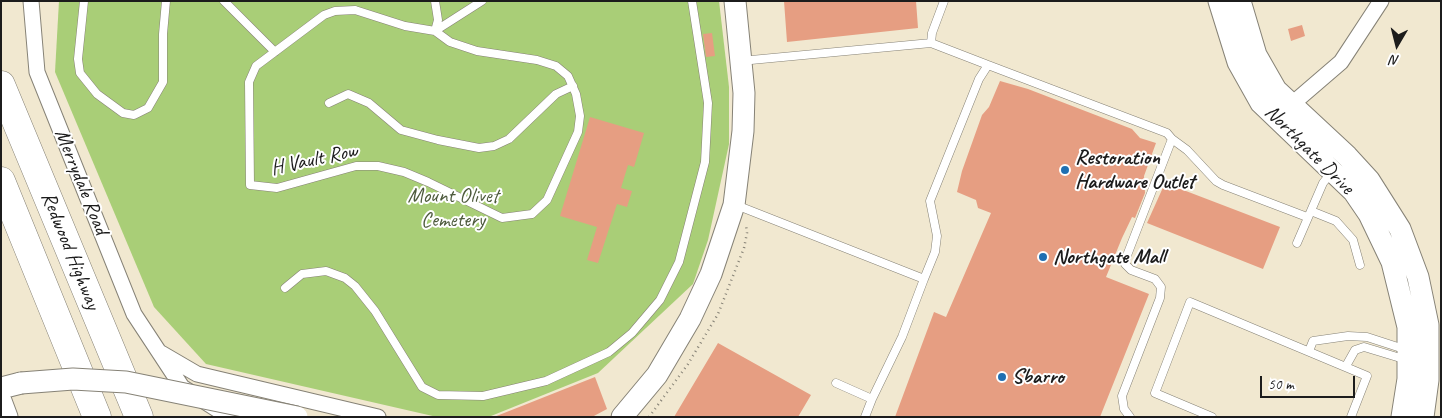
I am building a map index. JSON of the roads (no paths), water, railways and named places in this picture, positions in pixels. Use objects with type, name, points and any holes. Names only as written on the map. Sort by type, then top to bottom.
[{"type":"highway","name":"Redwood Highway","points":[[1,85],[139,417]]},
{"type":"highway","name":"Redwood Highway","points":[[1,181],[97,417]]},
{"type":"highway","points":[[38,271],[84,417]]},
{"type":"street","name":"Merrydale Road","points":[[31,1],[37,72],[134,314],[182,387],[223,415],[233,396],[252,387]]},
{"type":"street","points":[[735,1],[744,100],[738,206]]},
{"type":"street","points":[[622,417],[667,359],[690,319],[711,274],[738,206],[753,132],[751,60],[745,1]]},
{"type":"street","name":"Northgate Drive","points":[[1219,1],[1238,62],[1261,103],[1283,112],[1340,163],[1354,192],[1369,214],[1392,262],[1428,380],[1423,417]]},
{"type":"street","name":"Northgate Drive","points":[[1240,1],[1256,55],[1276,90],[1283,112]]},
{"type":"street","points":[[1283,112],[1341,62],[1381,1]]},
{"type":"street","name":"Merrydale Road","points":[[161,353],[197,374],[378,417]]},
{"type":"street","name":"Northgate Drive","points":[[1402,417],[1419,355]]},
{"type":"street","points":[[11,385],[73,378],[126,382],[297,417]]},
{"type":"street","points":[[1,402],[7,417]]},
{"type":"lane","points":[[84,1],[78,59],[80,73],[97,94],[123,113],[134,115],[148,108],[158,94],[163,82],[163,34],[166,1]]},
{"type":"lane","points":[[224,1],[275,52],[309,25],[335,11],[355,10],[405,26],[435,31],[450,42],[477,51],[537,60],[556,66],[568,76],[573,86],[556,94],[509,139],[494,146],[479,148],[401,130],[369,103],[348,94],[329,103]]},
{"type":"lane","points":[[435,1],[438,20],[435,31]]},
{"type":"lane","points":[[435,31],[482,1]]},
{"type":"lane","points":[[931,43],[932,33],[944,1]]},
{"type":"lane","points":[[285,288],[302,274],[326,271],[345,278],[355,286],[374,312],[422,387],[438,395],[483,396],[546,381],[609,352],[632,333],[660,300],[679,262],[705,162],[708,103],[691,3]]},
{"type":"lane","points":[[751,60],[931,43],[1167,133],[1187,150],[1216,181],[1223,185],[1336,222],[1353,240],[1360,264]]},
{"type":"lane","name":"H Vault Row","points":[[275,52],[256,66],[249,82],[250,185],[277,188],[356,166],[378,166],[404,172],[428,182],[502,218],[532,214],[547,200],[578,132],[580,116],[573,86]]},
{"type":"lane","points":[[865,417],[902,337],[935,252],[937,236],[930,201],[979,79],[988,65]]},
{"type":"lane","points":[[1130,417],[1124,409],[1122,396],[1160,298],[1161,287],[1155,279],[1131,270],[1125,264],[1172,139]]},
{"type":"lane","points":[[1297,243],[1323,183],[1340,163]]},
{"type":"lane","points":[[738,206],[924,279]]},
{"type":"lane","points":[[1212,417],[1155,393],[1190,302],[1367,376],[1351,417]]},
{"type":"lane","points":[[1309,351],[1313,341],[1348,336],[1367,337],[1419,355]]},
{"type":"lane","points":[[1346,366],[1355,350],[1364,347],[1419,355]]},
{"type":"lane","points":[[836,383],[872,399]]},
{"type":"place","name":"Restoration Hardware Outlet","points":[[1065,170]]},
{"type":"place","name":"Northgate Mall","points":[[1043,257]]},
{"type":"place","name":"Sbarro","points":[[1002,377]]},
{"type":"park label","name":"Mount Olivet Cemetery","points":[[453,208]]}]
